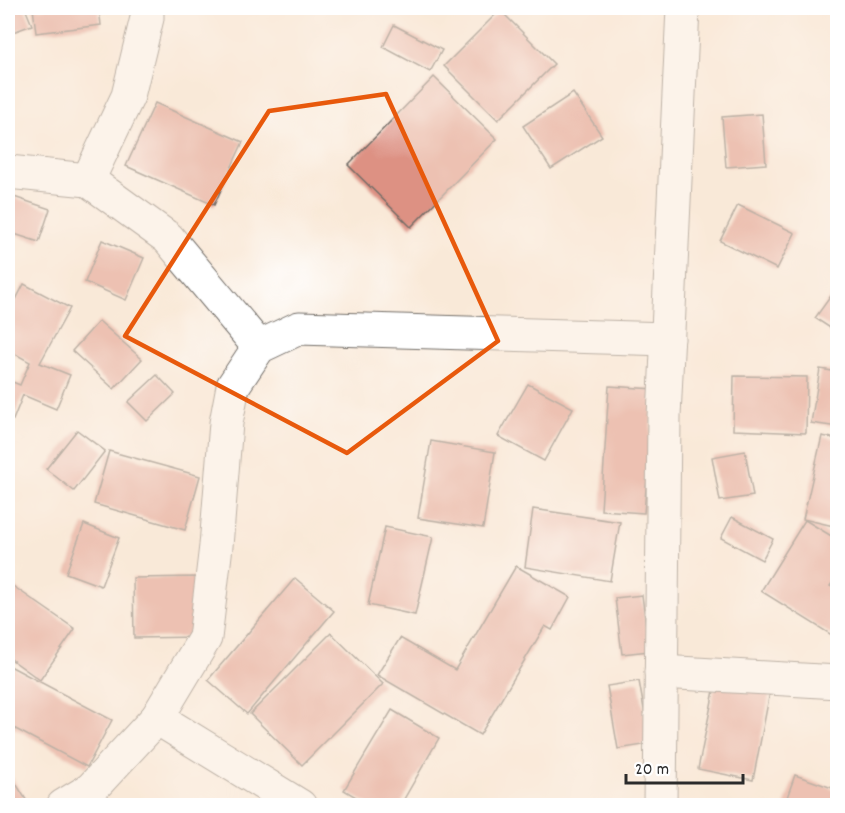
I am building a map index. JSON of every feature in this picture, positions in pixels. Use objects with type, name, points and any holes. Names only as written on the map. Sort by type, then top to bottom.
[{"type":"street","points":[[88,180],[128,96],[147,18],[147,8]]},
{"type":"street","points":[[660,806],[664,417],[683,8]]},
{"type":"street","points":[[8,172],[88,180],[168,238],[259,347]]},
{"type":"street","points":[[63,806],[91,789],[157,718],[205,638],[216,546],[226,423],[233,386],[259,347],[299,328],[668,339]]},
{"type":"street","points":[[661,672],[837,682]]},
{"type":"street","points":[[157,718],[300,806]]},
{"type":"highlighted area","points":[[386,94],[498,341],[347,453],[125,336],[269,111]]},
{"type":"building","points":[[8,8],[25,8],[32,25],[8,34]]},
{"type":"building","points":[[33,8],[99,8],[101,25],[36,33]]},
{"type":"building","points":[[500,10],[554,64],[498,120],[444,66]]},
{"type":"building","points":[[394,25],[442,50],[430,72],[383,47]]},
{"type":"building","points":[[434,77],[497,139],[411,227],[348,165]]},
{"type":"building","points":[[573,93],[602,136],[551,169],[523,126]]},
{"type":"building","points":[[155,103],[243,142],[214,205],[126,166]]},
{"type":"building","points":[[762,114],[766,164],[726,167],[722,117]]},
{"type":"building","points":[[8,195],[50,209],[39,242],[8,232]]},
{"type":"building","points":[[738,205],[795,233],[777,269],[720,241]]},
{"type":"building","points":[[102,240],[144,258],[126,300],[85,282]]},
{"type":"building","points":[[24,284],[70,308],[40,363],[70,375],[56,409],[23,395],[13,420],[8,418],[8,380],[20,385],[30,362],[8,350],[8,315]]},
{"type":"building","points":[[838,286],[838,333],[815,318]]},
{"type":"building","points":[[99,321],[142,359],[114,389],[72,351]]},
{"type":"building","points":[[820,369],[838,372],[838,427],[811,423]]},
{"type":"building","points":[[157,375],[175,394],[147,421],[128,402]]},
{"type":"building","points":[[734,376],[807,377],[806,433],[733,430]]},
{"type":"building","points":[[528,384],[573,408],[544,461],[498,436]]},
{"type":"building","points":[[609,386],[654,389],[644,513],[601,510]]},
{"type":"building","points":[[77,430],[105,451],[74,491],[46,469]]},
{"type":"building","points":[[822,436],[838,439],[838,527],[803,519]]},
{"type":"building","points":[[431,441],[495,452],[483,528],[418,518]]},
{"type":"building","points":[[109,451],[200,476],[185,530],[94,504]]},
{"type":"building","points":[[745,451],[753,496],[720,501],[712,457]]},
{"type":"building","points":[[533,509],[620,522],[610,581],[525,567]]},
{"type":"building","points":[[732,517],[773,539],[762,560],[721,538]]},
{"type":"building","points":[[805,520],[838,540],[838,575],[830,586],[838,590],[838,639],[761,591]]},
{"type":"building","points":[[84,524],[119,538],[101,586],[66,573]]},
{"type":"building","points":[[385,527],[433,537],[415,615],[368,605]]},
{"type":"building","points":[[516,566],[570,597],[552,630],[545,626],[480,735],[377,675],[400,638],[455,670]]},
{"type":"building","points":[[199,577],[200,637],[134,638],[133,578]]},
{"type":"building","points":[[295,578],[334,611],[247,714],[208,680]]},
{"type":"building","points":[[10,584],[75,629],[40,680],[8,657],[8,588]]},
{"type":"building","points":[[642,595],[649,651],[622,654],[615,598]]},
{"type":"building","points":[[331,633],[383,684],[302,765],[250,714]]},
{"type":"building","points":[[8,665],[112,720],[87,767],[8,725]]},
{"type":"building","points":[[639,681],[650,744],[618,749],[607,686]]},
{"type":"building","points":[[716,681],[770,692],[753,780],[698,769]]},
{"type":"building","points":[[392,710],[439,738],[400,806],[371,806],[344,790]]},
{"type":"building","points":[[8,771],[30,806],[8,806]]},
{"type":"building","points":[[795,775],[838,790],[838,806],[784,806]]}]
